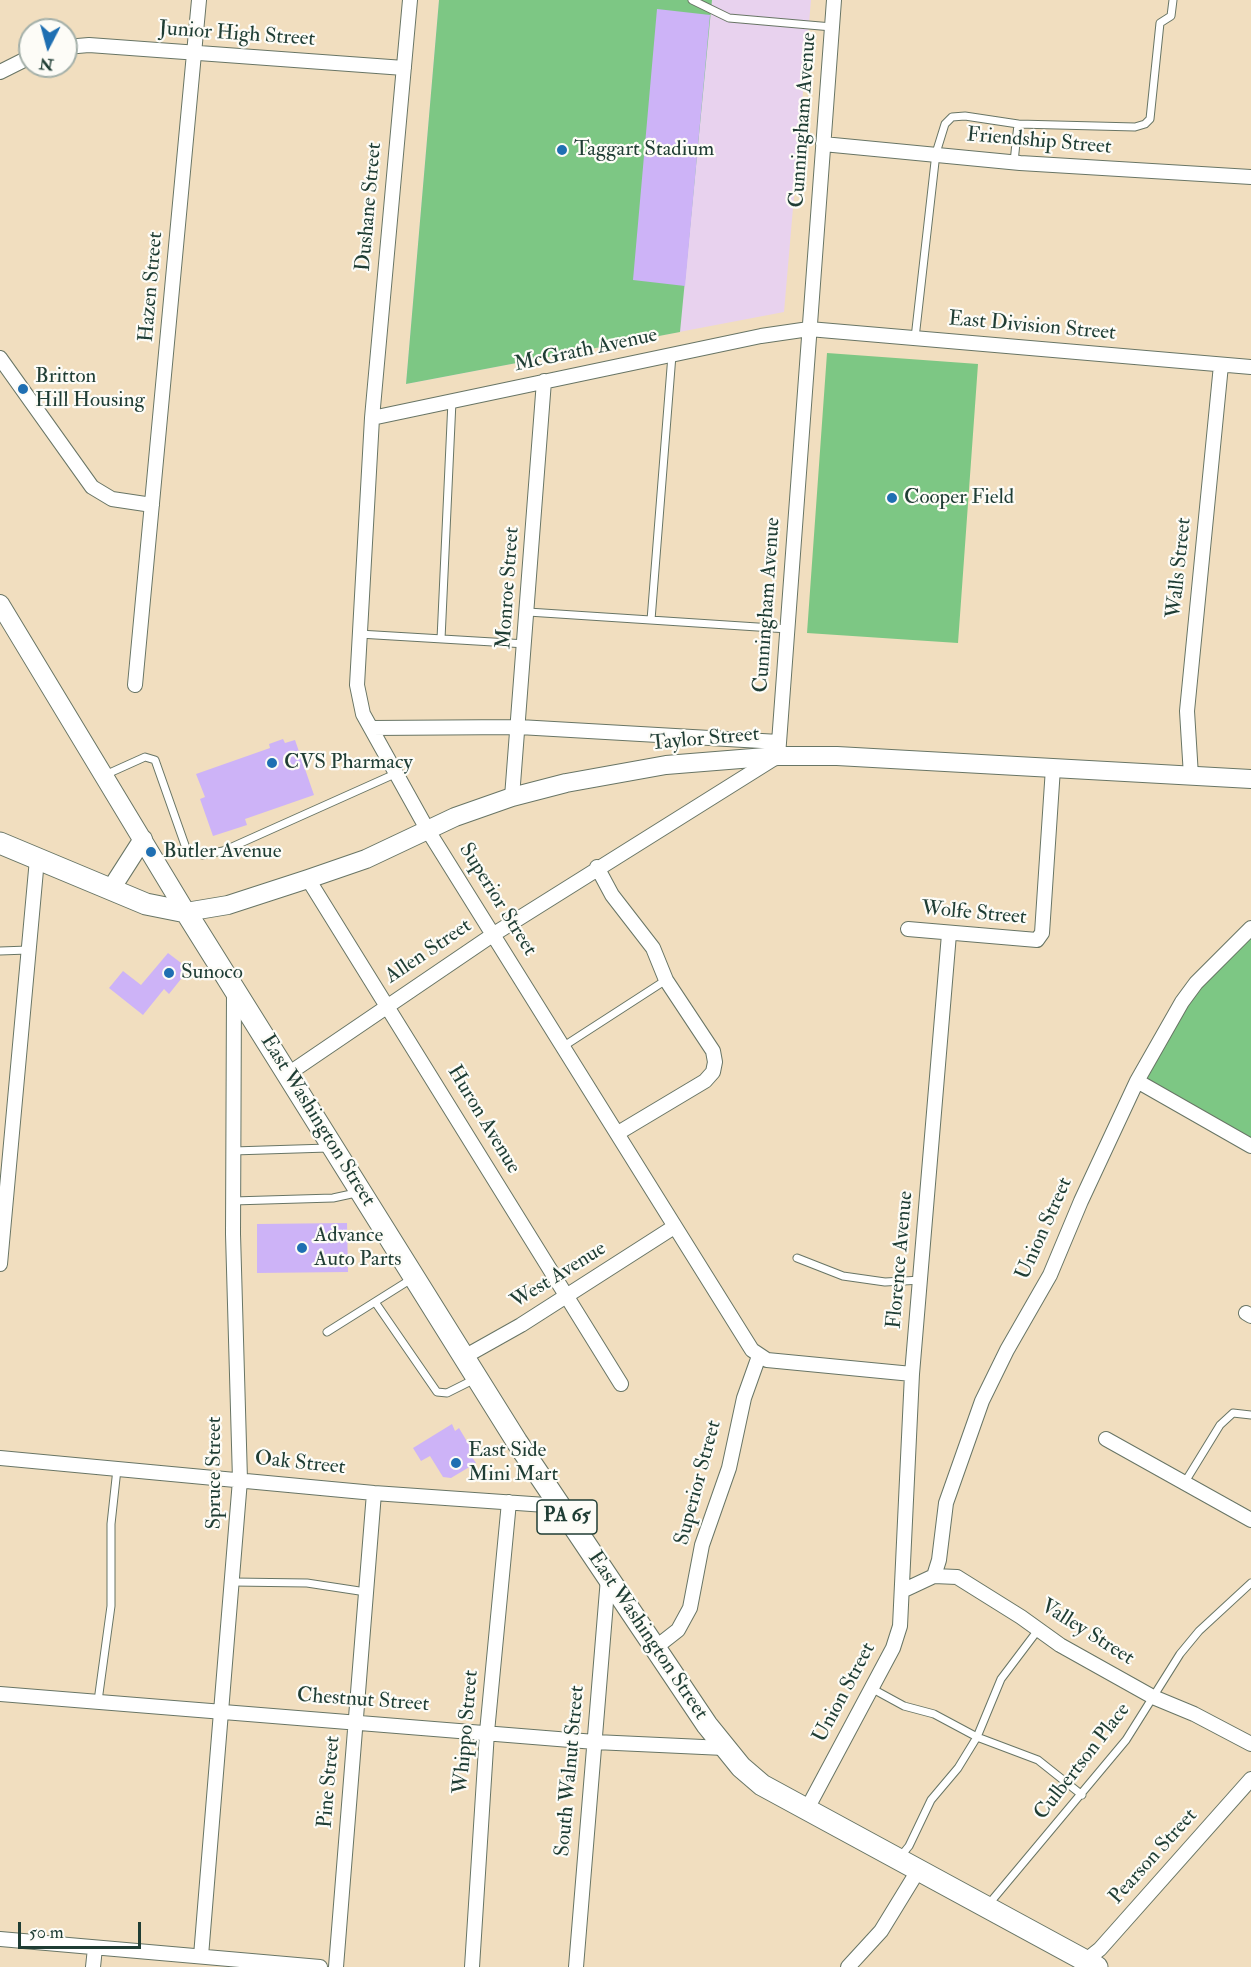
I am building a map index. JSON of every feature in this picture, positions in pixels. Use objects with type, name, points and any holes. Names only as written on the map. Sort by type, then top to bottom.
[{"type":"main road","name":"East Washington Street","points":[[0,604],[186,912],[477,1378],[608,1578],[724,1748],[762,1785],[1091,1964]]},
{"type":"main road","name":"Taylor Street","points":[[186,912],[228,905],[308,879],[366,858],[427,829],[512,797],[623,771],[714,760],[779,749],[837,756],[1251,779]]},
{"type":"main road","points":[[111,890],[143,839]]},
{"type":"main road","points":[[0,843],[146,904],[186,912]]},
{"type":"street","name":"Hazen Street","points":[[135,685],[198,0]]},
{"type":"street","name":"Dushane Street","points":[[372,418],[410,0]]},
{"type":"street","name":"Cunningham Avenue","points":[[779,749],[834,0]]},
{"type":"street","name":"Junior High Street","points":[[78,46],[404,68]]},
{"type":"street","points":[[0,72],[18,63]]},
{"type":"street","name":"Friendship Street","points":[[824,144],[1014,162],[1251,177]]},
{"type":"street","name":"McGrath Avenue","points":[[372,418],[544,381],[809,329]]},
{"type":"street","name":"East Division Street","points":[[809,329],[1251,367]]},
{"type":"street","points":[[0,358],[92,487],[112,499],[152,505]]},
{"type":"street","name":"Walls Street","points":[[1191,776],[1187,711],[1221,364]]},
{"type":"street","name":"Monroe Street","points":[[512,797],[526,644],[544,381]]},
{"type":"street","name":"Superior Street","points":[[372,418],[359,634],[358,699],[371,728],[427,829],[618,1133],[674,1227],[752,1350],[759,1356],[744,1398],[729,1468],[702,1545],[693,1597],[684,1621],[673,1635],[656,1648]]},
{"type":"street","name":"Taylor Street","points":[[371,728],[519,728],[779,749]]},
{"type":"street","points":[[618,1133],[705,1081],[713,1072],[715,1062],[713,1051],[666,980],[653,948],[612,895],[597,867],[779,749]]},
{"type":"street","name":"Wolfe Street","points":[[908,929],[1037,940],[1042,933],[1053,768]]},
{"type":"street","points":[[0,1264],[37,859]]},
{"type":"street","name":"Allen Street","points":[[288,1074],[597,867]]},
{"type":"street","name":"Huron Avenue","points":[[308,879],[568,1295],[621,1384]]},
{"type":"street","name":"Union Street","points":[[934,1576],[939,1560],[946,1503],[982,1401],[1007,1350],[1050,1275],[1081,1201],[1137,1081],[1168,1023],[1189,992],[1251,928]]},
{"type":"street","name":"Florence Avenue","points":[[902,1591],[903,1517],[912,1374],[922,1280],[949,934]]},
{"type":"street","name":"Spruce Street","points":[[208,1960],[221,1712],[240,1480],[233,1201],[234,988]]},
{"type":"street","points":[[1137,1081],[1251,1146]]},
{"type":"street","name":"West Avenue","points":[[465,1357],[674,1227]]},
{"type":"street","points":[[759,1356],[767,1360],[912,1374]]},
{"type":"street","points":[[1106,1439],[1251,1520]]},
{"type":"street","name":"Oak Street","points":[[0,1458],[374,1493],[560,1506]]},
{"type":"street","name":"Pine Street","points":[[336,1967],[374,1493]]},
{"type":"street","name":"Whippo Street","points":[[472,1967],[487,1732],[509,1502]]},
{"type":"street","points":[[902,1591],[934,1576]]},
{"type":"street","name":"Valley Street","points":[[934,1576],[957,1577],[1038,1630],[1153,1697],[1194,1714],[1251,1744]]},
{"type":"street","name":"South Walnut Street","points":[[576,1967],[608,1578]]},
{"type":"street","name":"Union Street","points":[[807,1809],[893,1648],[900,1626],[902,1591]]},
{"type":"street","name":"Chestnut Street","points":[[0,1694],[595,1742],[724,1748]]},
{"type":"street","name":"Pearson Street","points":[[1091,1964],[1100,1949],[1251,1779]]},
{"type":"street","points":[[848,1967],[886,1923],[919,1869]]},
{"type":"street","points":[[0,1939],[208,1960],[320,1967]]},
{"type":"street","points":[[93,1967],[94,1948]]},
{"type":"lane","points":[[692,0],[729,18],[832,27]]},
{"type":"lane","points":[[915,338],[936,153],[945,124],[952,117],[974,117],[1018,124],[1135,127],[1145,124],[1150,119],[1160,23],[1171,16],[1173,0]]},
{"type":"lane","points":[[1014,162],[1018,124]]},
{"type":"lane","points":[[651,620],[672,355]]},
{"type":"lane","points":[[441,639],[452,401]]},
{"type":"lane","points":[[528,612],[788,630]]},
{"type":"lane","points":[[359,634],[526,644]]},
{"type":"lane","points":[[105,775],[146,757],[155,760],[186,848],[202,855],[223,852],[397,773]]},
{"type":"lane","points":[[0,951],[28,950]]},
{"type":"lane","points":[[564,1046],[666,980]]},
{"type":"lane","points":[[233,1151],[333,1148]]},
{"type":"lane","points":[[233,1201],[333,1198],[362,1192]]},
{"type":"lane","points":[[797,1258],[825,1271],[853,1278],[885,1282],[922,1280]]},
{"type":"lane","points":[[327,1332],[415,1277]]},
{"type":"lane","points":[[375,1302],[437,1392],[447,1394],[477,1378]]},
{"type":"lane","points":[[1185,1482],[1220,1425],[1233,1413],[1251,1415]]},
{"type":"lane","points":[[98,1701],[111,1606],[111,1524],[117,1469]]},
{"type":"lane","points":[[233,1582],[308,1583],[366,1592]]},
{"type":"lane","name":"Culbertson Place","points":[[987,1906],[1126,1740],[1180,1654],[1199,1631],[1251,1583]]},
{"type":"lane","points":[[899,1859],[909,1846],[931,1800],[958,1768],[976,1737],[1001,1679],[1038,1630]]},
{"type":"lane","points":[[871,1688],[904,1706],[934,1714],[976,1737],[1038,1760],[1082,1795]]},
{"type":"shaded area","name":"Taggart Stadium","points":[[439,0],[811,0],[784,312],[406,384]]},
{"type":"green space","name":"Taggart Stadium","points":[[439,0],[712,0],[680,332],[406,384]]},
{"type":"green space","name":"Cooper Field","points":[[827,353],[978,364],[958,643],[807,633]]},
{"type":"green space","points":[[1251,928],[1251,1137],[1247,1144],[1137,1081],[1168,1023]]},
{"type":"building","points":[[657,9],[710,15],[685,286],[633,280]]},
{"type":"building","name":"CVS Pharmacy","points":[[283,739],[285,743],[295,740],[314,795],[245,819],[247,825],[213,836],[200,799],[205,797],[196,774],[270,748],[269,744]]},
{"type":"building","points":[[168,953],[189,969],[169,994],[164,989],[143,1015],[109,988],[123,971],[141,985]]},
{"type":"building","name":"Advance Auto Parts","points":[[347,1223],[348,1272],[257,1273],[257,1224]]},
{"type":"building","points":[[452,1424],[455,1431],[459,1428],[475,1455],[472,1457],[476,1463],[451,1478],[443,1477],[430,1456],[421,1461],[413,1448]]},
{"type":"place","name":"Taggart Stadium","points":[[562,150]]},
{"type":"place","name":"Britton Hill Housing","points":[[23,389]]},
{"type":"place","name":"Cooper Field","points":[[892,498]]},
{"type":"place","name":"CVS Pharmacy","points":[[272,763]]},
{"type":"place","name":"Butler Avenue","points":[[151,852]]},
{"type":"place","name":"Sunoco","points":[[169,973]]},
{"type":"place","name":"Advance Auto Parts","points":[[302,1248]]},
{"type":"place","name":"East Side Mini Mart","points":[[456,1463]]}]
